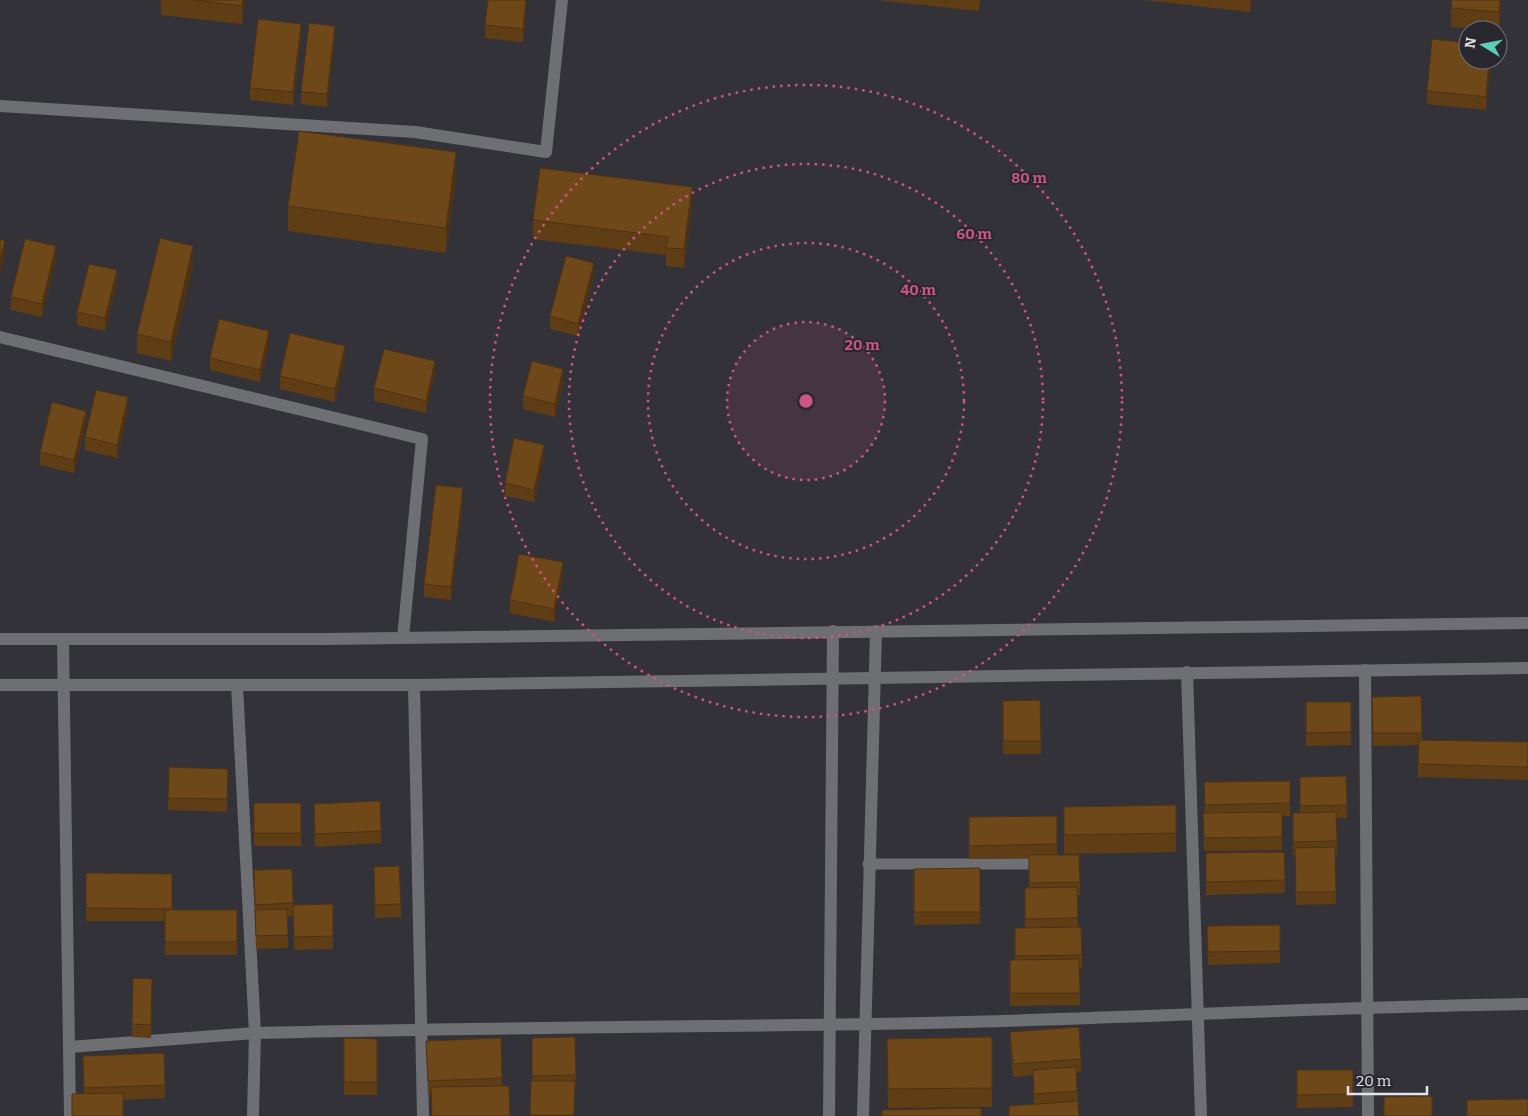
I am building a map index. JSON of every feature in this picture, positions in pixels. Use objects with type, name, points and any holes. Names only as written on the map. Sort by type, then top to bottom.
[{"type":"street","points":[[0,106],[415,132],[546,152],[562,0]]},
{"type":"street","points":[[0,338],[422,439],[404,638]]},
{"type":"street","points":[[0,639],[404,638],[1528,623]]},
{"type":"street","points":[[829,1116],[833,631]]},
{"type":"street","points":[[863,1116],[868,864],[876,631]]},
{"type":"street","points":[[63,639],[70,1116]]},
{"type":"street","points":[[0,685],[414,685],[1528,668]]},
{"type":"street","points":[[1365,670],[1368,1116]]},
{"type":"street","points":[[1187,672],[1201,1116]]},
{"type":"street","points":[[237,685],[255,1033],[254,1116]]},
{"type":"street","points":[[414,685],[419,1029],[423,1116]]},
{"type":"street","points":[[69,1047],[255,1033],[419,1029],[865,1024],[1198,1014],[1368,1006],[1528,1004]]},
{"type":"lane","points":[[868,864],[1058,864]]},
{"type":"building","points":[[194,0],[243,0],[242,6]]},
{"type":"building","points":[[488,0],[526,0],[523,29],[485,25]]},
{"type":"building","points":[[1452,0],[1500,0],[1499,12],[1451,8]]},
{"type":"building","points":[[258,19],[301,24],[293,92],[250,88]]},
{"type":"building","points":[[309,23],[335,26],[327,94],[301,92]]},
{"type":"building","points":[[1432,39],[1458,42],[1458,70],[1488,70],[1486,97],[1427,91]]},
{"type":"building","points":[[299,131],[456,152],[446,228],[288,206]]},
{"type":"building","points":[[540,168],[692,187],[684,249],[666,248],[668,237],[533,220]]},
{"type":"building","points":[[160,238],[193,246],[171,342],[137,334]]},
{"type":"building","points":[[0,239],[5,241],[0,261]]},
{"type":"building","points":[[25,239],[56,246],[42,304],[11,297]]},
{"type":"building","points":[[566,256],[594,263],[578,324],[550,316]]},
{"type":"building","points":[[89,264],[117,270],[105,318],[77,312]]},
{"type":"building","points":[[219,319],[269,331],[260,370],[210,358]]},
{"type":"building","points":[[290,333],[345,346],[335,389],[280,376]]},
{"type":"building","points":[[384,349],[435,361],[426,401],[374,388]]},
{"type":"building","points":[[532,361],[563,369],[555,404],[523,396]]},
{"type":"building","points":[[96,390],[128,397],[117,445],[85,437]]},
{"type":"building","points":[[52,402],[86,411],[74,460],[40,452]]},
{"type":"building","points":[[514,438],[544,445],[534,490],[505,483]]},
{"type":"building","points":[[436,485],[463,488],[451,587],[424,584]]},
{"type":"building","points":[[519,554],[563,562],[554,609],[510,600]]},
{"type":"building","points":[[1421,696],[1422,733],[1373,733],[1372,697]]},
{"type":"building","points":[[1040,700],[1041,741],[1003,741],[1003,701]]},
{"type":"building","points":[[1306,702],[1351,702],[1351,732],[1306,733]]},
{"type":"building","points":[[1419,740],[1528,742],[1528,767],[1418,764]]},
{"type":"building","points":[[169,767],[228,769],[227,799],[168,798]]},
{"type":"building","points":[[1346,776],[1347,805],[1300,806],[1300,777]]},
{"type":"building","points":[[1290,781],[1290,803],[1205,805],[1204,782]]},
{"type":"building","points":[[380,801],[381,831],[315,834],[314,804]]},
{"type":"building","points":[[254,803],[301,803],[301,833],[254,833]]},
{"type":"building","points":[[1176,805],[1176,833],[1064,835],[1064,807]]},
{"type":"building","points":[[1282,812],[1282,837],[1204,838],[1203,813]]},
{"type":"building","points":[[1336,812],[1337,841],[1293,842],[1293,813]]},
{"type":"building","points":[[1057,816],[1057,844],[969,846],[969,817]]},
{"type":"building","points":[[1335,847],[1336,892],[1296,892],[1295,848]]},
{"type":"building","points":[[1284,852],[1285,880],[1206,882],[1206,853]]},
{"type":"building","points":[[1029,855],[1079,855],[1080,882],[1029,883]]},
{"type":"building","points":[[399,866],[401,904],[375,905],[374,867]]},
{"type":"building","points":[[980,868],[980,912],[914,912],[914,869]]},
{"type":"building","points":[[292,869],[293,903],[255,905],[254,870]]},
{"type":"building","points":[[86,873],[172,874],[172,909],[86,908]]},
{"type":"building","points":[[1077,887],[1078,918],[1025,919],[1025,888]]},
{"type":"building","points":[[333,904],[333,936],[294,937],[293,905]]},
{"type":"building","points":[[287,909],[288,935],[256,936],[255,910]]},
{"type":"building","points":[[165,910],[237,910],[237,942],[165,942]]},
{"type":"building","points":[[1280,925],[1280,951],[1208,952],[1207,926]]},
{"type":"building","points":[[1081,927],[1082,955],[1015,956],[1015,928]]},
{"type":"building","points":[[1079,959],[1080,993],[1010,993],[1010,960]]},
{"type":"building","points":[[133,978],[152,979],[151,1025],[132,1024]]},
{"type":"building","points":[[1079,1027],[1081,1059],[1013,1064],[1010,1032]]},
{"type":"building","points":[[575,1037],[576,1075],[532,1076],[532,1038]]},
{"type":"building","points":[[992,1037],[992,1088],[888,1089],[887,1039]]},
{"type":"building","points":[[344,1038],[377,1039],[377,1082],[344,1082]]},
{"type":"building","points":[[501,1038],[502,1078],[428,1081],[426,1041]]},
{"type":"building","points":[[164,1053],[165,1085],[84,1088],[83,1056]]},
{"type":"building","points":[[1076,1067],[1077,1091],[1034,1094],[1033,1070]]},
{"type":"building","points":[[1297,1070],[1353,1070],[1353,1094],[1297,1095]]},
{"type":"building","points":[[531,1081],[575,1081],[574,1115],[530,1115]]},
{"type":"building","points":[[509,1086],[510,1116],[432,1116],[431,1087]]},
{"type":"building","points":[[123,1093],[123,1116],[72,1116],[72,1094]]},
{"type":"building","points":[[1432,1096],[1432,1116],[1384,1116],[1384,1097]]},
{"type":"building","points":[[1528,1099],[1528,1116],[1467,1116],[1467,1100]]},
{"type":"building","points":[[1078,1101],[1079,1116],[1009,1116],[1009,1106]]},
{"type":"building","points":[[981,1108],[981,1116],[882,1116],[882,1110]]}]
